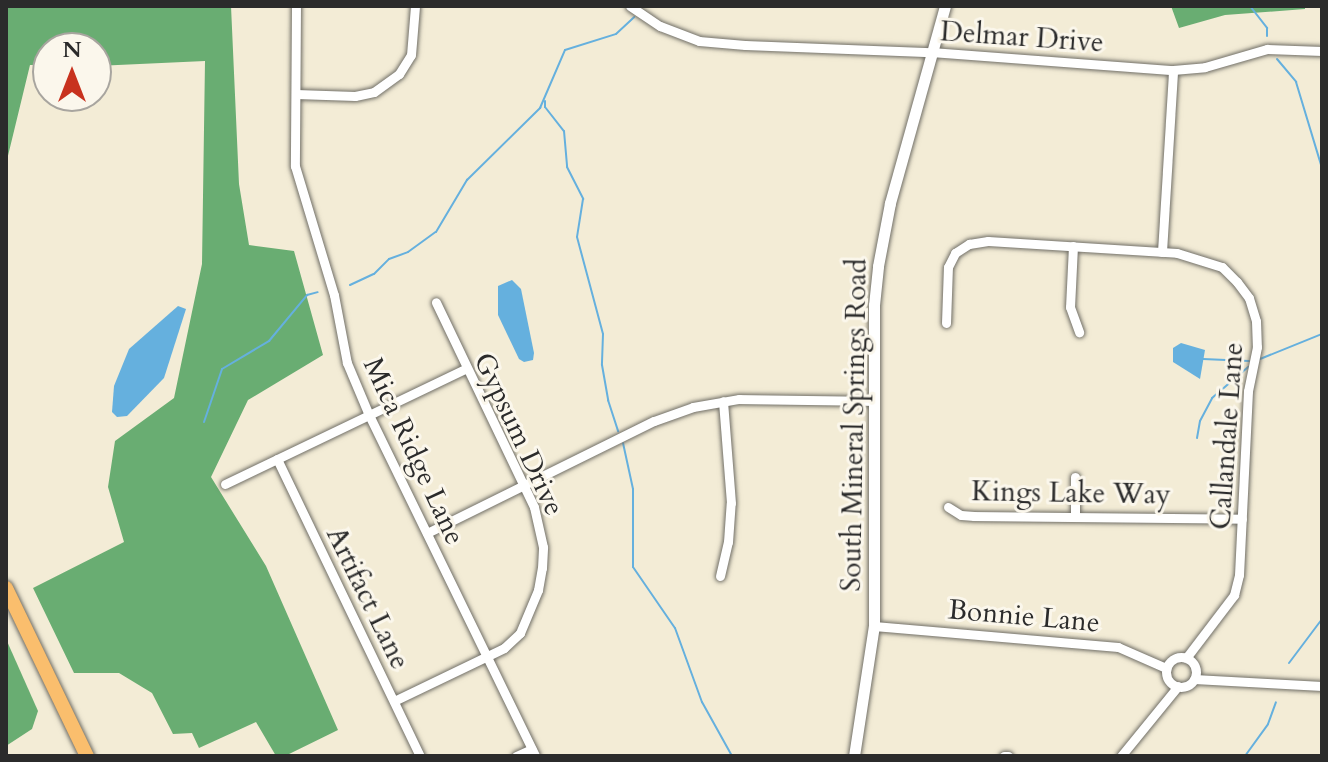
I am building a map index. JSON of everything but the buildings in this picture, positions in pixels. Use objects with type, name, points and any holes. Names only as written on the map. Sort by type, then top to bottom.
[{"type":"highway","points":[[6,588],[87,756]]},
{"type":"street","name":"Mica Ridge Lane","points":[[296,6],[295,166],[334,295],[347,363],[369,415],[533,752]]},
{"type":"street","points":[[296,94],[355,96],[374,92],[399,74],[411,55],[415,6]]},
{"type":"street","name":"Delmar Drive","points":[[630,6],[660,26],[699,41],[931,52],[1173,70],[1205,67],[1267,49],[1322,51]]},
{"type":"street","name":"South Mineral Springs Road","points":[[854,756],[874,626],[874,305],[879,257],[890,203],[945,6]]},
{"type":"street","points":[[1162,252],[1173,70]]},
{"type":"street","name":"Callandale Lane","points":[[946,323],[948,267],[955,253],[969,244],[988,241],[1162,252],[1222,267],[1249,298],[1256,321],[1257,347],[1248,391],[1242,519],[1234,595],[1186,658]]},
{"type":"street","points":[[1073,246],[1070,307],[1079,332]]},
{"type":"street","name":"Gypsum Drive","points":[[394,701],[487,658],[520,633],[538,590],[543,547],[534,507],[465,369],[436,302]]},
{"type":"street","points":[[225,484],[465,369]]},
{"type":"street","points":[[720,576],[728,542],[731,503],[723,401]]},
{"type":"street","points":[[427,533],[654,421],[693,407],[723,401],[875,401]]},
{"type":"street","name":"Artifact Lane","points":[[277,459],[420,756]]},
{"type":"street","points":[[1075,477],[1075,517]]},
{"type":"street","name":"Kings Lake Way","points":[[948,507],[961,515],[974,516],[1242,519]]},
{"type":"street","name":"Bonnie Lane","points":[[874,626],[1118,647],[1166,668]]},
{"type":"street","points":[[1176,658],[1186,658],[1195,669],[1194,679],[1187,685],[1178,686],[1169,682],[1166,668],[1176,658]]},
{"type":"street","points":[[1194,679],[1322,686]]},
{"type":"street","points":[[1121,756],[1178,686]]},
{"type":"street","points":[[516,756],[533,752]]},
{"type":"green space","points":[[6,6],[231,6],[239,184],[249,245],[294,251],[323,355],[248,400],[211,477],[266,566],[338,730],[285,756],[276,756],[256,722],[199,748],[192,733],[173,734],[152,693],[119,673],[74,673],[33,588],[124,542],[108,487],[115,441],[174,398],[202,264],[205,61],[112,65],[112,32],[32,32],[32,65],[6,164]]},
{"type":"green space","points":[[1171,6],[1305,6],[1305,9],[1225,15],[1179,28]]},
{"type":"green space","points":[[6,639],[38,711],[32,729],[6,746]]},
{"type":"water","points":[[512,280],[521,289],[534,353],[533,360],[524,362],[519,359],[498,315],[498,286]]},
{"type":"water","points":[[178,306],[186,309],[164,378],[127,416],[117,417],[112,412],[114,386],[129,349]]},
{"type":"water","points":[[1181,343],[1205,350],[1200,379],[1173,362],[1173,348]]},
{"type":"waterway","points":[[1250,6],[1267,28],[1267,36]]},
{"type":"waterway","points":[[350,285],[374,274],[389,259],[408,252],[436,232],[467,180],[540,108],[565,50],[616,34],[634,17]]},
{"type":"waterway","points":[[1277,59],[1296,82],[1322,168]]},
{"type":"waterway","points":[[545,101],[545,107],[564,131],[567,167],[583,199],[577,237],[603,334],[602,365],[608,400],[618,431]]},
{"type":"waterway","points":[[204,422],[222,369],[269,341],[307,295],[318,292]]},
{"type":"waterway","points":[[1260,359],[1322,334]]},
{"type":"waterway","points":[[1203,359],[1249,361]]},
{"type":"waterway","points":[[1197,438],[1200,421],[1212,398],[1248,367]]},
{"type":"waterway","points":[[623,443],[633,489],[633,567],[675,628],[702,702],[732,756]]},
{"type":"waterway","points":[[1289,663],[1322,619]]},
{"type":"waterway","points":[[1245,756],[1268,724],[1276,702]]}]
